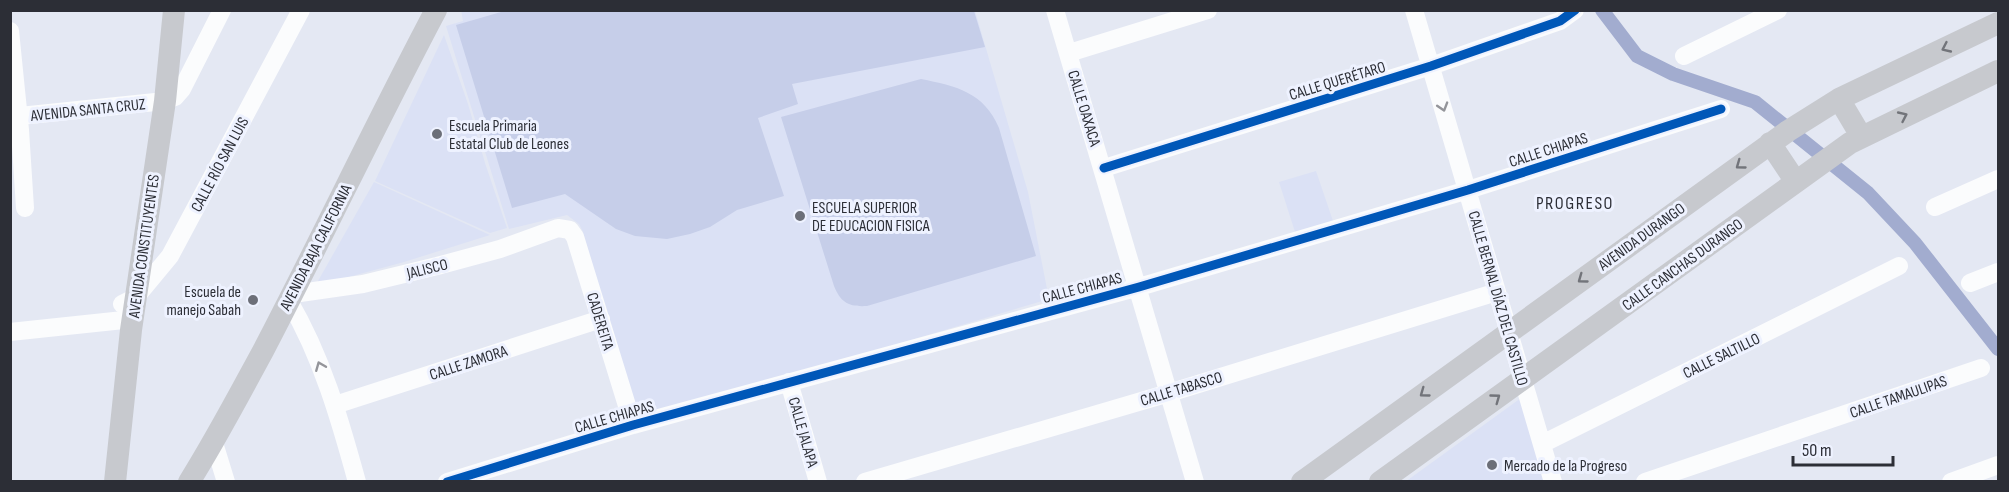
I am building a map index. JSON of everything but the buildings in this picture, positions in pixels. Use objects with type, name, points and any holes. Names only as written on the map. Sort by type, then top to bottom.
[{"type":"main road","name":"AVENIDA CONSTITUYENTES","points":[[158,101],[160,10]]},
{"type":"main road","name":"AVENIDA CONSTITUYENTES","points":[[103,482],[158,101],[174,10]]},
{"type":"main road","name":"AVENIDA BAJA CALIFORNIA","points":[[189,482],[213,443],[291,297],[400,77],[436,10]]},
{"type":"main road","name":"AVENIDA DURANGO","points":[[1302,482],[1779,137],[1832,103],[1998,23]]},
{"type":"main road","name":"CALLE CANCHAS DURANGO","points":[[1380,482],[1856,139],[1998,71]]},
{"type":"main road","points":[[1832,103],[1856,139]]},
{"type":"main road","points":[[1779,137],[1796,182]]},
{"type":"main road","name":"AVENIDA CONSTITUYENTES","points":[[115,482],[127,317]]},
{"type":"street","points":[[158,101],[175,97],[182,89],[222,10]]},
{"type":"street","name":"CALLE RÍO SAN LUIS","points":[[127,317],[170,256],[301,10]]},
{"type":"street","name":"CALLE OAXACA","points":[[1055,10],[1104,168],[1195,482]]},
{"type":"street","points":[[1069,53],[1208,10]]},
{"type":"street","name":"CALLE BERNAL DÍAZ DEL CASTILLO","points":[[1414,10],[1553,482]]},
{"type":"street","points":[[1684,56],[1778,10]]},
{"type":"street","name":"CALLE QUERÉTARO","points":[[1104,168],[1431,66],[1560,21],[1575,11]]},
{"type":"street","points":[[10,31],[15,117],[25,208]]},
{"type":"street","name":"AVENIDA SANTA CRUZ","points":[[15,117],[158,101]]},
{"type":"street","name":"CALLE CHIAPAS","points":[[447,482],[633,425],[1139,287],[1468,190],[1721,109]]},
{"type":"street","points":[[1935,207],[1998,179]]},
{"type":"street","name":"JALISCO","points":[[291,297],[437,267],[500,249],[558,228]]},
{"type":"street","name":"CADEREITA","points":[[558,228],[570,230],[575,237],[633,425]]},
{"type":"street","name":"CALLE SALTILLO","points":[[1542,444],[1899,266]]},
{"type":"street","points":[[1970,283],[1998,272]]},
{"type":"street","name":"CALLE TABASCO","points":[[865,482],[1169,393],[1497,292]]},
{"type":"street","points":[[291,297],[335,405],[357,482]]},
{"type":"street","points":[[10,332],[127,317]]},
{"type":"street","points":[[10,343],[127,317]]},
{"type":"street","name":"CALLE ZAMORA","points":[[335,405],[601,320]]},
{"type":"street","name":"CALLE TAMAULIPAS","points":[[1645,482],[1981,368]]},
{"type":"street","name":"CALLE JALAPA","points":[[789,382],[818,482]]},
{"type":"street","points":[[213,443],[226,482]]},
{"type":"street","points":[[1951,482],[1998,465]]},
{"type":"shaded area","name":"ESCUELA SUPERIOR DE EDUCACION FISICA","points":[[461,10],[975,11],[1028,192],[1049,299],[638,421],[579,224],[567,215],[509,229],[446,26],[463,21]]},
{"type":"shaded area","points":[[508,10],[974,11],[985,47],[792,84],[798,104],[758,118],[784,196],[737,210],[710,227],[667,239],[635,236],[616,229],[565,194],[512,208],[456,25]]},
{"type":"shaded area","name":"Escuela Primaria Estatal Club de Leones","points":[[444,35],[507,228],[490,233],[375,181]]},
{"type":"shaded area","points":[[921,79],[968,93],[985,106],[993,116],[999,128],[1036,256],[867,306],[850,305],[843,300],[834,286],[781,117]]},
{"type":"shaded area","points":[[1316,171],[1333,221],[1295,232],[1279,182]]},
{"type":"shaded area","points":[[374,182],[490,235],[319,285],[318,281]]},
{"type":"shaded area","name":"Mercado de la Progreso","points":[[1521,398],[1543,481],[1405,482]]},
{"type":"waterway","points":[[1602,10],[1637,56],[1673,74],[1755,102],[1868,193],[1915,243],[1998,349]]},
{"type":"cycle path","points":[[1104,168],[1431,66],[1560,21],[1575,10]]},
{"type":"cycle path","points":[[447,482],[633,425],[1139,287],[1468,190],[1721,109]]},
{"type":"place","name":"Escuela Primaria Estatal Club de Leones","points":[[437,134]]},
{"type":"place","name":"ESCUELA SUPERIOR DE EDUCACION FISICA","points":[[800,216]]},
{"type":"place","name":"Escuela de manejo Sabah","points":[[253,300]]},
{"type":"place","name":"Mercado de la Progreso","points":[[1492,465]]},
{"type":"district","name":"PROGRESO","points":[[1575,203]]}]
